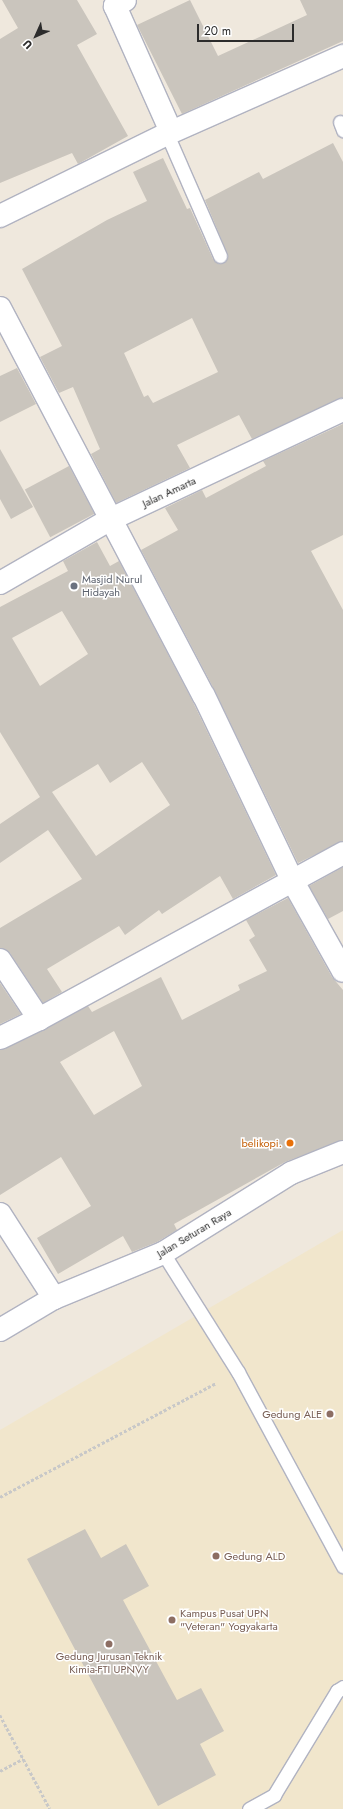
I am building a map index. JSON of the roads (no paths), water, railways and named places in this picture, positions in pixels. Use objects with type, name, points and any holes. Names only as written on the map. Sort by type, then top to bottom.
[{"type":"street","points":[[118,2],[169,133]]},
{"type":"street","points":[[0,216],[169,133],[343,56]]},
{"type":"street","points":[[0,308],[204,696],[292,880],[343,970]]},
{"type":"street","name":"Jalan Amarta","points":[[0,583],[111,519],[343,410]]},
{"type":"street","points":[[0,1038],[39,1019],[343,853]]},
{"type":"street","points":[[0,960],[39,1019]]},
{"type":"street","name":"Jalan Seturan Raya","points":[[0,1330],[54,1298],[163,1253],[291,1174],[343,1152]]},
{"type":"street","points":[[0,1214],[54,1298]]},
{"type":"lane","points":[[169,133],[220,256]]},
{"type":"lane","points":[[163,1253],[238,1372],[343,1566]]},
{"type":"lane","points":[[249,1809],[274,1795],[337,1691],[343,1687]]},
{"type":"place","name":"Masjid Nurul Hidayah","points":[[74,586]]},
{"type":"place","name":"belikopi.","points":[[290,1143]]},
{"type":"place","name":"Gedung ALE","points":[[330,1414]]},
{"type":"place","name":"Gedung ALD","points":[[216,1556]]},
{"type":"place","name":"Kampus Pusat UPN \"Veteran\" Yogyakarta","points":[[172,1620]]},
{"type":"place","name":"Gedung Jurusan Teknik Kimia-FTI UPNVY","points":[[109,1644]]}]
